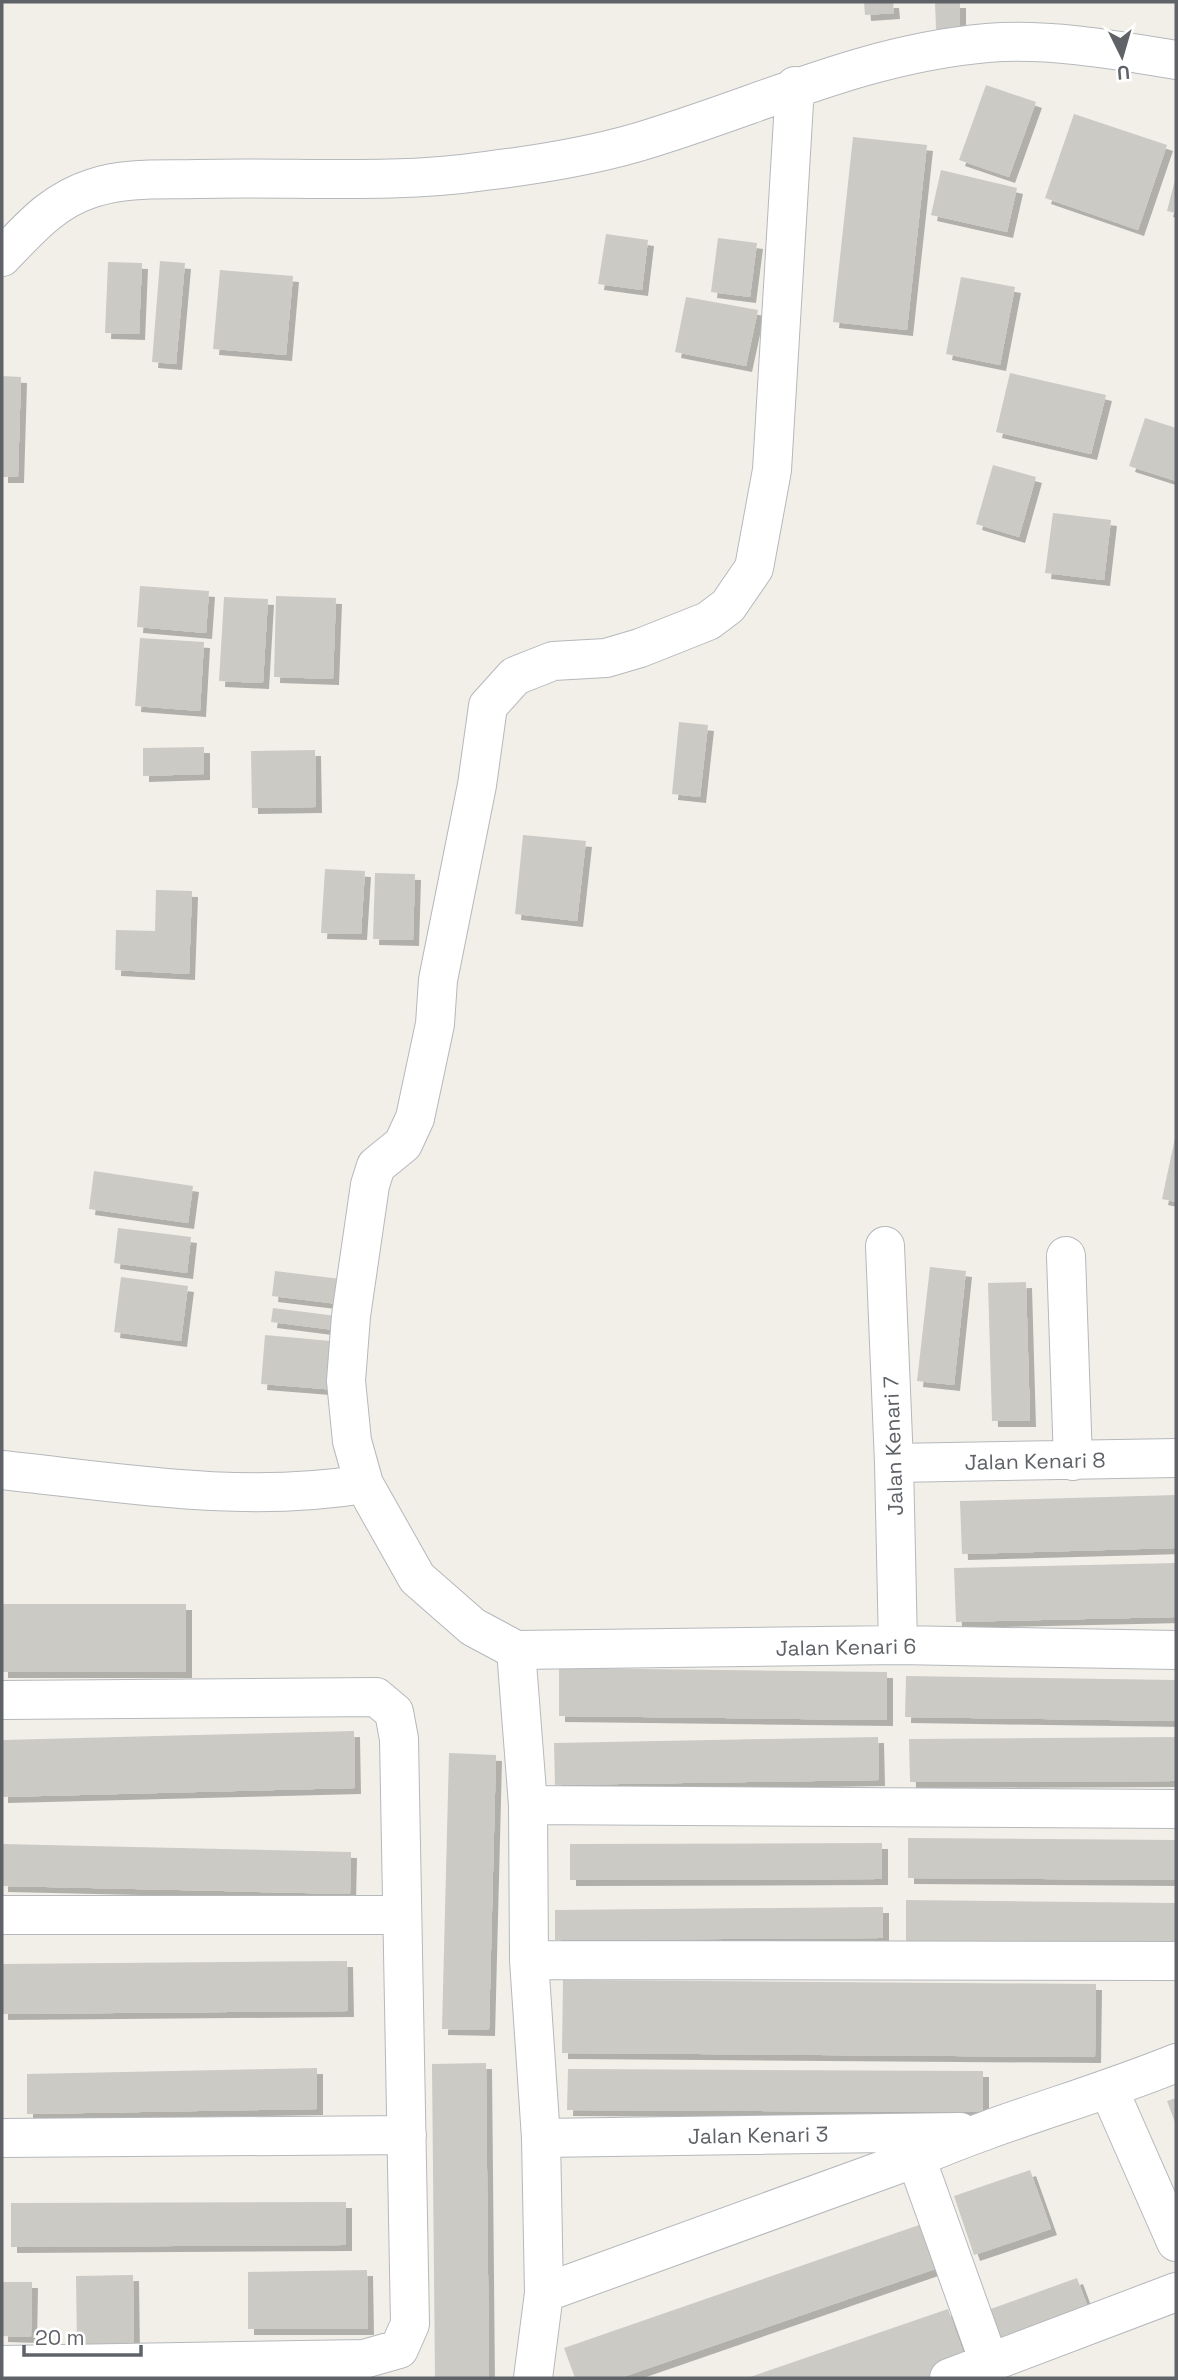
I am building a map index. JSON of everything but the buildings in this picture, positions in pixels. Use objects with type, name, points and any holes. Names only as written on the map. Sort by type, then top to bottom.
[{"type":"street","points":[[2,257],[37,217],[93,188],[162,180],[415,177],[481,172],[574,157],[635,143],[716,117],[795,86],[904,55],[988,43],[1013,42],[1077,47],[1176,60]]},
{"type":"street","points":[[533,2378],[544,2293],[541,2138],[529,1960],[528,1805],[516,1650],[473,1627],[417,1578],[364,1484],[352,1441],[346,1381],[351,1316],[370,1185],[376,1166],[403,1144],[411,1134],[415,1118],[435,1024],[438,980],[477,785],[488,706],[515,676],[540,666],[553,661],[606,658],[640,648],[708,621],[728,606],[754,568],[772,470],[795,86]]},
{"type":"street","name":"Jalan Kenari 7","points":[[885,1247],[898,1645]]},
{"type":"street","points":[[1066,1256],[1073,1461]]},
{"type":"street","name":"Jalan Kenari 8","points":[[894,1463],[1176,1458]]},
{"type":"street","points":[[2,1470],[248,1494],[311,1493],[364,1484]]},
{"type":"street","name":"Jalan Kenari 6","points":[[516,1650],[898,1645],[1176,1650]]},
{"type":"street","points":[[2,1700],[376,1697],[394,1712],[398,1725],[410,2324],[399,2349],[364,2359],[2,2365]]},
{"type":"street","points":[[528,1805],[1176,1809]]},
{"type":"street","points":[[2,1915],[400,1915]]},
{"type":"street","points":[[529,1960],[1176,1961]]},
{"type":"street","points":[[544,2293],[916,2158],[976,2132],[1109,2090],[1176,2063]]},
{"type":"street","points":[[1109,2090],[1176,2242]]},
{"type":"street","name":"Jalan Kenari 3","points":[[541,2138],[976,2132]]},
{"type":"street","points":[[2,2138],[407,2134]]},
{"type":"street","points":[[916,2158],[989,2362]]},
{"type":"street","points":[[949,2378],[1176,2292]]}]
